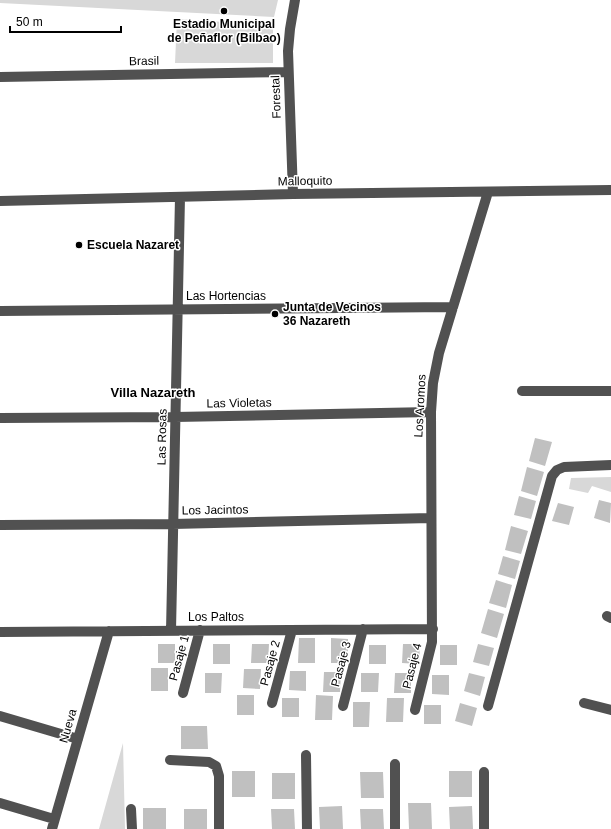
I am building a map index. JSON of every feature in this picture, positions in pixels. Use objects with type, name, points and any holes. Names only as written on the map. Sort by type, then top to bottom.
[{"type":"street","name":"Forestal","points":[[293,194],[288,72],[290,29],[295,0]]},
{"type":"street","name":"Brasil","points":[[0,77],[288,72]]},
{"type":"street","name":"Malloquito","points":[[0,201],[293,194],[611,190]]},
{"type":"street","name":"Los Aromos","points":[[433,628],[431,412],[436,368],[488,192]]},
{"type":"street","name":"Las Rosas","points":[[172,631],[180,197]]},
{"type":"street","name":"Las Hortencias","points":[[0,311],[453,307]]},
{"type":"street","points":[[522,391],[611,391]]},
{"type":"street","name":"Las Violetas","points":[[0,418],[176,417],[431,412]]},
{"type":"street","points":[[488,706],[552,476],[556,470],[564,466],[611,465]]},
{"type":"street","name":"Los Jacintos","points":[[0,525],[173,524],[432,518]]},
{"type":"street","name":"Los Paltos","points":[[0,632],[433,628]]},
{"type":"street","name":"Pasaje 4","points":[[415,710],[432,642],[433,628]]},
{"type":"street","name":"Pasaje 3","points":[[343,706],[364,629]]},
{"type":"street","name":"Pasaje 1","points":[[183,693],[200,630]]},
{"type":"street","name":"Pasaje 2","points":[[272,704],[292,630]]},
{"type":"street","name":"Nueva","points":[[53,824],[109,631]]},
{"type":"street","points":[[584,703],[611,710]]},
{"type":"street","points":[[0,716],[78,739]]},
{"type":"street","points":[[306,754],[307,829]]},
{"type":"street","points":[[170,760],[209,762],[216,766],[219,776],[219,829]]},
{"type":"street","points":[[395,764],[395,829]]},
{"type":"street","points":[[484,772],[484,829]]},
{"type":"street","points":[[0,803],[53,824]]},
{"type":"street","points":[[132,809],[132,829]]},
{"type":"shaded area","name":"Estadio Municipal de Peñaflor (Bilbao)","points":[[0,0],[278,0],[274,17],[0,3]]},
{"type":"shaded area","points":[[177,19],[273,25],[273,63],[175,63]]},
{"type":"shaded area","points":[[611,477],[611,492],[592,486],[588,493],[569,489],[571,478]]},
{"type":"shaded area","points":[[123,743],[125,829],[99,829]]},
{"type":"building","points":[[535,438],[552,442],[545,466],[529,461]]},
{"type":"building","points":[[527,467],[544,472],[537,496],[521,491]]},
{"type":"building","points":[[519,496],[536,501],[531,519],[514,515]]},
{"type":"building","points":[[599,500],[611,503],[610,523],[594,518]]},
{"type":"building","points":[[558,503],[574,507],[569,525],[552,521]]},
{"type":"building","points":[[511,526],[528,531],[521,554],[505,550]]},
{"type":"building","points":[[503,556],[520,561],[515,579],[498,574]]},
{"type":"building","points":[[496,580],[512,585],[506,608],[489,603]]},
{"type":"building","points":[[488,609],[504,614],[497,638],[481,633]]},
{"type":"building","points":[[299,638],[315,638],[315,663],[298,663]]},
{"type":"building","points":[[331,638],[348,639],[348,663],[331,663]]},
{"type":"building","points":[[158,644],[175,644],[175,663],[158,663]]},
{"type":"building","points":[[213,644],[230,644],[230,664],[213,664]]},
{"type":"building","points":[[252,644],[269,644],[268,663],[251,663]]},
{"type":"building","points":[[403,644],[420,644],[419,664],[402,663]]},
{"type":"building","points":[[478,644],[494,648],[489,666],[473,662]]},
{"type":"building","points":[[369,645],[386,645],[386,664],[369,664]]},
{"type":"building","points":[[440,645],[457,645],[457,665],[440,665]]},
{"type":"building","points":[[151,668],[168,668],[168,691],[151,691]]},
{"type":"building","points":[[244,669],[261,669],[260,689],[243,688]]},
{"type":"building","points":[[290,671],[306,671],[306,691],[289,690]]},
{"type":"building","points":[[324,672],[341,672],[340,692],[323,692]]},
{"type":"building","points":[[205,673],[222,673],[221,693],[205,693]]},
{"type":"building","points":[[361,673],[379,673],[378,692],[361,692]]},
{"type":"building","points":[[395,673],[411,673],[411,693],[394,693]]},
{"type":"building","points":[[469,673],[485,677],[480,696],[464,691]]},
{"type":"building","points":[[432,675],[449,675],[449,695],[432,694]]},
{"type":"building","points":[[237,695],[254,695],[254,715],[237,715]]},
{"type":"building","points":[[316,695],[333,696],[332,720],[315,720]]},
{"type":"building","points":[[282,698],[299,698],[299,717],[282,717]]},
{"type":"building","points":[[387,698],[404,698],[403,722],[386,722]]},
{"type":"building","points":[[353,702],[370,702],[369,727],[353,727]]},
{"type":"building","points":[[460,703],[477,708],[472,726],[455,721]]},
{"type":"building","points":[[424,705],[441,705],[441,724],[424,724]]},
{"type":"building","points":[[181,726],[207,726],[208,749],[181,749]]},
{"type":"building","points":[[232,771],[255,771],[255,797],[232,797]]},
{"type":"building","points":[[449,771],[472,771],[472,797],[449,797]]},
{"type":"building","points":[[360,772],[383,772],[384,798],[361,798]]},
{"type":"building","points":[[272,773],[295,773],[295,799],[272,799]]},
{"type":"building","points":[[408,803],[431,803],[432,829],[409,829]]},
{"type":"building","points":[[342,806],[343,829],[320,829],[319,807]]},
{"type":"building","points":[[472,806],[473,829],[450,829],[449,807]]},
{"type":"building","points":[[143,808],[166,808],[166,829],[143,829]]},
{"type":"building","points":[[184,809],[207,809],[207,829],[184,829]]},
{"type":"building","points":[[271,809],[294,809],[295,829],[272,829]]},
{"type":"building","points":[[360,809],[383,809],[384,829],[361,829]]},
{"type":"place","name":"Estadio Municipal de Peñaflor (Bilbao)","points":[[224,11]]},
{"type":"place","name":"Escuela Nazaret","points":[[79,245]]},
{"type":"place","name":"Junta de Vecinos 36 Nazareth","points":[[275,314]]},
{"type":"district","name":"Villa Nazareth","points":[[153,392]]}]
